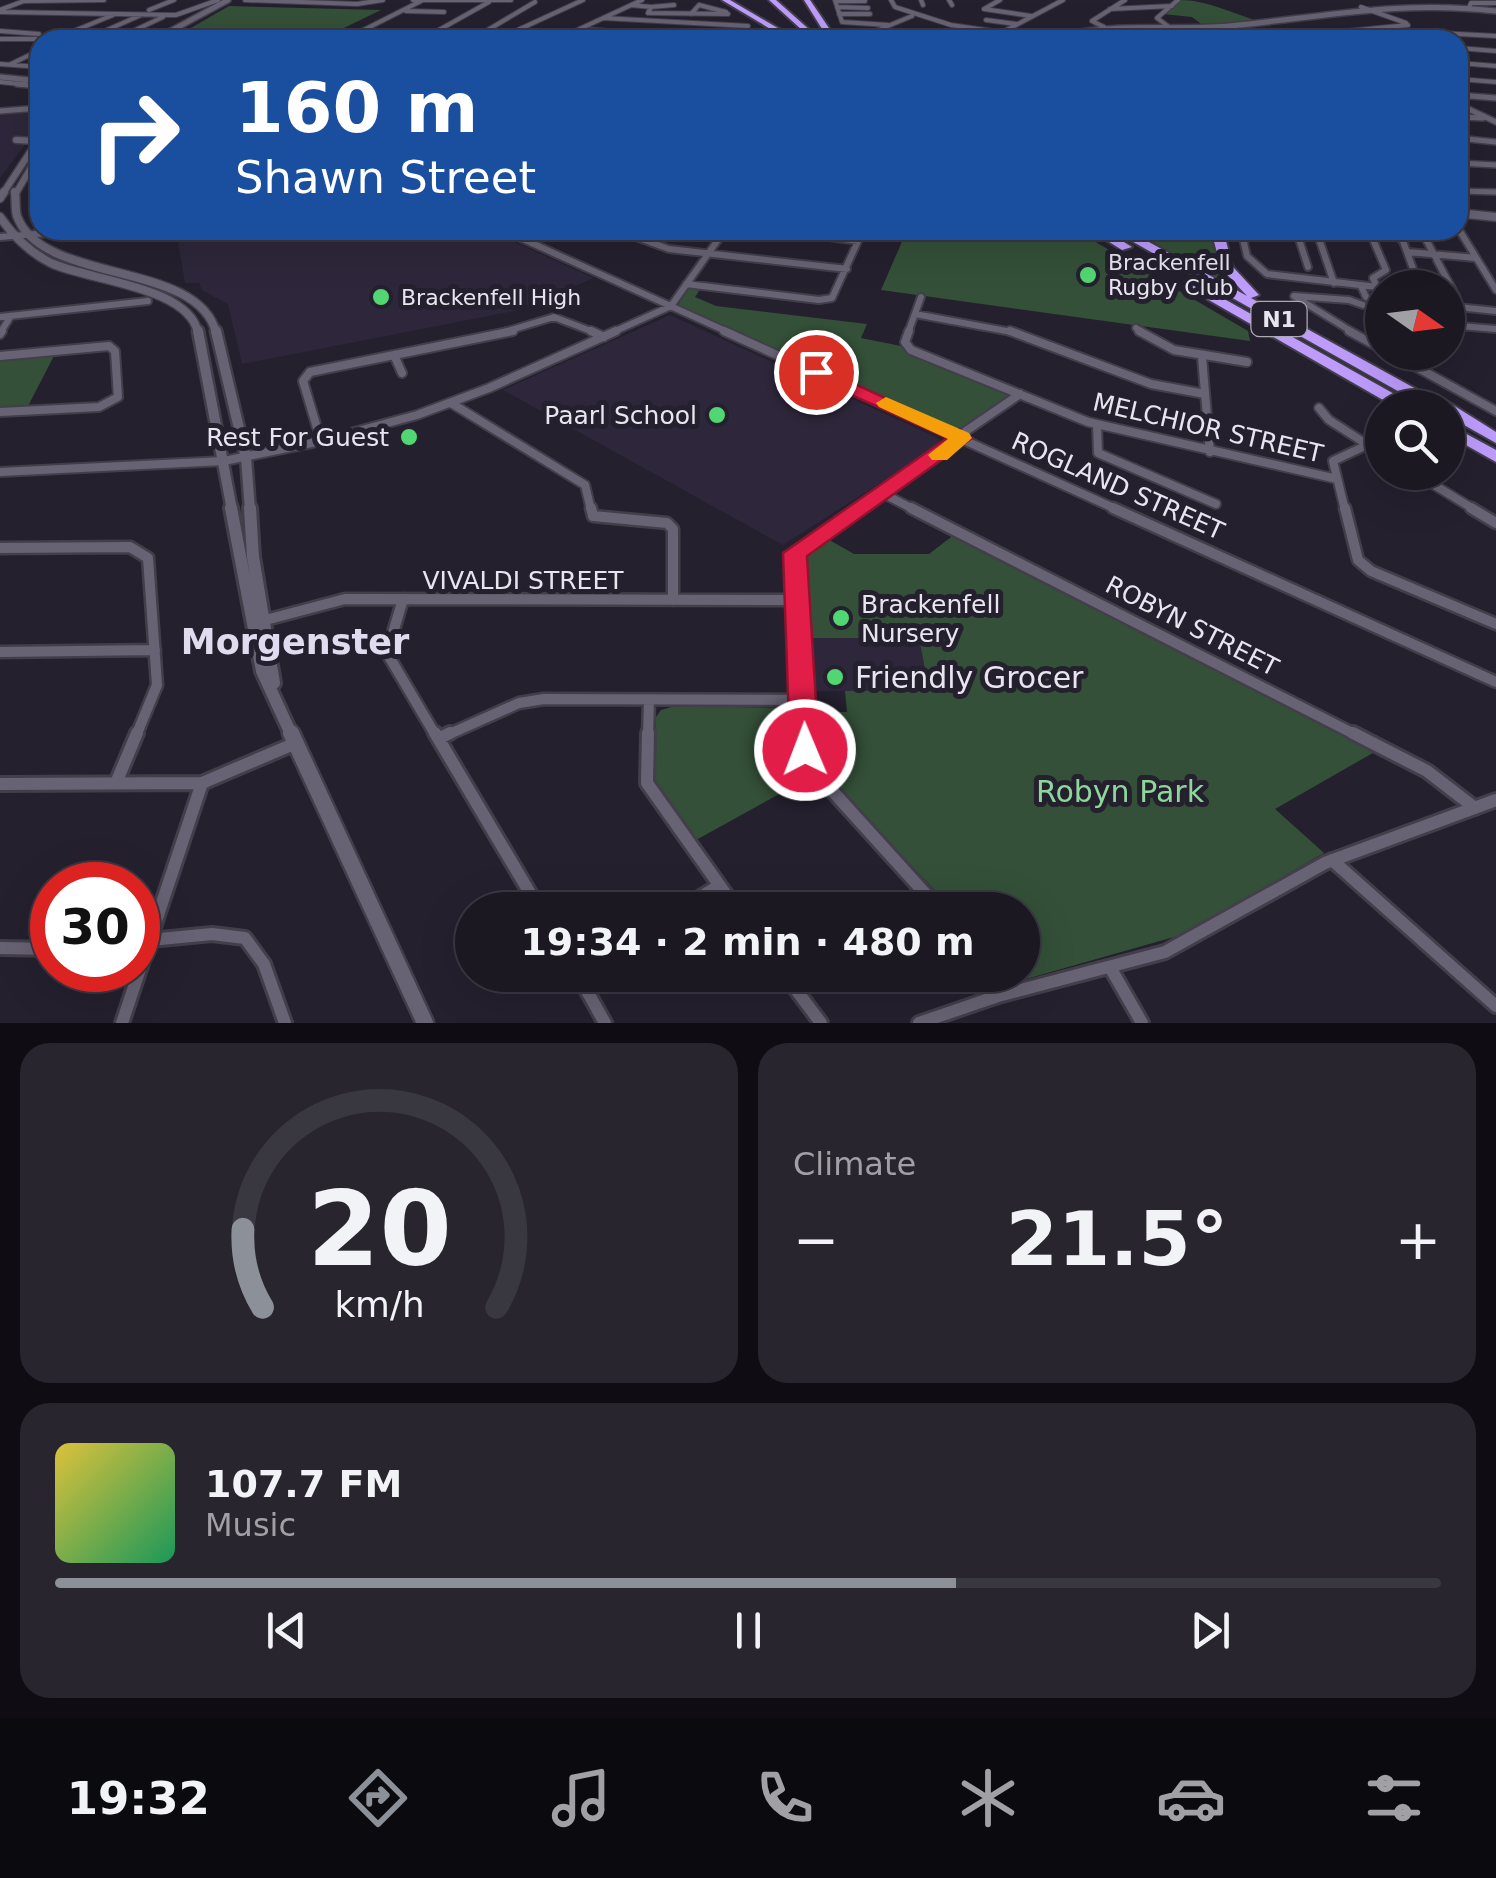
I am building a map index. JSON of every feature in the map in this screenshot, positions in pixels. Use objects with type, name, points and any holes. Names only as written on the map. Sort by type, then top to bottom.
[{"type":"highway","points":[[724,0],[776,30]]},
{"type":"highway","points":[[760,0],[792,30]]},
{"type":"highway","points":[[772,0],[806,30]]},
{"type":"highway","points":[[808,0],[827,30]]},
{"type":"highway","name":"N1","points":[[1114,240],[1377,390]]},
{"type":"highway","name":"N1","points":[[1136,240],[1407,390]]},
{"type":"highway","points":[[1220,240],[1227,268],[1246,290],[1458,413],[1468,423]]},
{"type":"highway","points":[[1465,421],[1496,438]]},
{"type":"highway","points":[[1465,439],[1496,457]]},
{"type":"street","points":[[0,11],[23,1],[104,0]]},
{"type":"street","points":[[107,30],[174,0]]},
{"type":"street","points":[[135,30],[218,0]]},
{"type":"street","points":[[176,30],[228,0]]},
{"type":"street","points":[[178,30],[236,0]]},
{"type":"street","points":[[245,0],[357,4],[383,0]]},
{"type":"street","points":[[413,0],[511,0]]},
{"type":"street","points":[[364,30],[424,0]]},
{"type":"street","points":[[518,30],[584,0]]},
{"type":"street","points":[[580,29],[641,0]]},
{"type":"street","points":[[891,0],[895,8],[914,16],[986,30]]},
{"type":"street","points":[[1000,0],[984,9],[1033,16]]},
{"type":"street","points":[[1007,30],[1063,0]]},
{"type":"street","points":[[1103,27],[1092,21],[1125,0]]},
{"type":"street","points":[[1169,27],[1157,18],[1178,0]]},
{"type":"street","points":[[440,30],[491,1]]},
{"type":"street","points":[[488,30],[535,2]]},
{"type":"street","points":[[866,4],[836,3],[843,22],[888,25]]},
{"type":"street","points":[[1470,8],[1470,3],[1493,6]]},
{"type":"street","points":[[652,7],[650,13],[692,14],[729,14],[712,5],[698,4],[692,14]]},
{"type":"street","points":[[1110,9],[1131,12],[1149,4],[1172,6]]},
{"type":"street","points":[[630,5],[674,5]]},
{"type":"street","points":[[1075,30],[1227,26],[1361,8],[1493,6]]},
{"type":"street","points":[[1361,8],[1417,30]]},
{"type":"street","points":[[404,10],[444,12]]},
{"type":"street","points":[[0,11],[171,15]]},
{"type":"street","points":[[0,21],[21,12]]},
{"type":"street","points":[[76,30],[120,12]]},
{"type":"street","points":[[839,14],[870,14]]},
{"type":"street","points":[[740,16],[752,30]]},
{"type":"street","points":[[877,30],[914,16]]},
{"type":"street","points":[[603,18],[748,26]]},
{"type":"street","points":[[986,20],[1018,24]]},
{"type":"street","points":[[1354,30],[1408,24]]},
{"type":"street","points":[[580,29],[589,30]]},
{"type":"street","points":[[0,31],[30,33]]},
{"type":"street","points":[[1468,35],[1496,36]]},
{"type":"street","points":[[0,43],[30,39]]},
{"type":"street","points":[[25,49],[30,49]]},
{"type":"street","points":[[1468,49],[1496,51]]},
{"type":"street","points":[[8,65],[30,54]]},
{"type":"street","points":[[0,64],[30,67]]},
{"type":"street","points":[[1468,64],[1496,66]]},
{"type":"street","points":[[0,78],[30,81]]},
{"type":"street","points":[[1468,81],[1496,82]]},
{"type":"street","points":[[1468,96],[1496,98]]},
{"type":"street","points":[[1468,108],[1494,120]]},
{"type":"street","points":[[0,111],[30,109]]},
{"type":"street","points":[[1468,118],[1494,120]]},
{"type":"street","points":[[1468,139],[1496,142]]},
{"type":"street","points":[[16,140],[30,142]]},
{"type":"street","points":[[0,198],[30,156]]},
{"type":"street","points":[[30,162],[13,197],[13,212],[30,236]]},
{"type":"street","points":[[1468,164],[1496,166]]},
{"type":"street","points":[[1468,191],[1496,192]]},
{"type":"street","points":[[1468,214],[1496,216]]},
{"type":"street","points":[[0,217],[6,236],[49,261],[168,298],[191,314],[200,335],[262,671],[425,1023]]},
{"type":"street","points":[[6,236],[30,234]]},
{"type":"street","points":[[36,240],[65,258],[172,290],[202,305],[214,322],[246,458],[254,557],[277,702]]},
{"type":"street","name":"ROGLAND STREET","points":[[525,240],[1496,682]]},
{"type":"street","points":[[643,240],[663,248],[847,269]]},
{"type":"street","points":[[0,472],[246,458],[321,441],[451,403],[671,306],[718,240]]},
{"type":"street","points":[[686,284],[824,300],[834,295],[859,244],[857,240]]},
{"type":"street","points":[[1243,240],[1247,256],[1267,274],[1365,286]]},
{"type":"street","points":[[1299,240],[1308,268]]},
{"type":"street","points":[[1319,240],[1334,282]]},
{"type":"street","points":[[1373,240],[1386,270]]},
{"type":"street","points":[[1399,240],[1413,262],[1411,270]]},
{"type":"street","points":[[1426,240],[1442,270]]},
{"type":"street","points":[[1465,240],[1496,290]]},
{"type":"street","points":[[1408,252],[1476,258]]},
{"type":"street","points":[[1361,286],[1365,291]]},
{"type":"street","points":[[1363,305],[1350,300],[1294,296],[1307,308],[1365,340]]},
{"type":"street","points":[[905,346],[921,297]]},
{"type":"street","points":[[0,317],[148,302]]},
{"type":"street","points":[[1465,305],[1494,311]]},
{"type":"street","points":[[915,314],[1003,328],[1151,384],[1205,394]]},
{"type":"street","points":[[0,334],[11,316]]},
{"type":"street","points":[[321,441],[303,378],[318,370],[512,331],[554,317],[570,320],[604,337]]},
{"type":"street","points":[[1465,326],[1496,329]]},
{"type":"street","points":[[1136,328],[1156,343],[1202,357],[1246,362]]},
{"type":"street","points":[[0,356],[109,346],[115,351],[118,398],[98,407],[0,412]]},
{"type":"street","name":"MELCHIOR STREET","points":[[905,346],[1098,425],[1337,479]]},
{"type":"street","points":[[394,355],[402,373]]},
{"type":"street","points":[[1202,357],[1210,452]]},
{"type":"street","points":[[1421,370],[1496,411]]},
{"type":"street","points":[[924,892],[808,764],[796,550],[1020,394]]},
{"type":"street","points":[[451,403],[584,485],[593,516],[660,520],[672,525],[678,537],[673,600]]},
{"type":"street","points":[[1319,408],[1365,444]]},
{"type":"street","points":[[1098,425],[1094,448],[1098,453],[1216,504]]},
{"type":"street","points":[[1365,446],[1334,458],[1361,564],[1496,624]]},
{"type":"street","points":[[1442,490],[1496,523]]},
{"type":"street","name":"ROBYN STREET","points":[[882,493],[1427,771],[1476,808]]},
{"type":"street","points":[[0,548],[130,548],[146,553],[158,675],[154,695],[116,783]]},
{"type":"street","points":[[403,599],[388,653],[530,892]]},
{"type":"street","name":"VIVALDI STREET","points":[[252,624],[332,600],[797,600]]},
{"type":"street","points":[[0,652],[155,650]]},
{"type":"street","points":[[649,700],[647,783],[724,892]]},
{"type":"street","points":[[440,738],[530,701],[804,700]]},
{"type":"street","points":[[0,784],[202,783],[296,744]]},
{"type":"street","points":[[160,903],[202,783]]},
{"type":"street","points":[[919,1023],[998,996],[1165,952],[1332,860],[1496,800]]},
{"type":"street","points":[[1332,860],[1496,1006]]},
{"type":"street","points":[[710,892],[720,886]]},
{"type":"street","points":[[160,946],[229,932],[252,939],[261,952],[285,1023]]},
{"type":"street","points":[[0,948],[30,949]]},
{"type":"street","points":[[1110,967],[1142,1023]]},
{"type":"street","points":[[122,1023],[131,992]]},
{"type":"street","points":[[588,992],[605,1023]]},
{"type":"street","points":[[797,992],[820,1023]]},
{"type":"street","points":[[996,992],[998,996]]},
{"type":"shaded area","points":[[1205,28],[1206,30],[1093,30]]},
{"type":"shaded area","points":[[30,110],[30,138],[0,178],[0,112]]},
{"type":"shaded area","name":"Brackenfell High","points":[[178,240],[510,240],[594,278],[514,311],[242,364],[228,304],[202,290],[199,283],[185,283]]},
{"type":"shaded area","name":"Paarl School","points":[[670,315],[940,439],[938,446],[783,545],[503,390]]},
{"type":"shaded area","points":[[805,638],[919,638],[929,691],[809,691]]},
{"type":"green space","points":[[1180,0],[1258,21],[1204,26],[1192,17],[1163,14]]},
{"type":"green space","points":[[229,6],[381,10],[340,30],[187,30]]},
{"type":"green space","points":[[903,240],[1092,240],[1248,331],[1250,341],[881,290]]},
{"type":"green space","points":[[1144,240],[1217,240],[1231,272],[1265,305]]},
{"type":"green space","points":[[701,288],[695,297],[716,306],[867,324],[861,338],[901,346],[1009,396],[963,428],[950,429],[678,305],[688,289]]},
{"type":"green space","points":[[56,352],[27,408],[0,410],[0,358]]},
{"type":"green space","name":"Robyn Park","points":[[955,534],[1378,750],[1275,809],[1324,853],[1181,935],[1040,975],[1040,892],[936,892],[816,763],[812,750],[810,712],[847,712],[845,691],[929,690],[919,638],[805,638],[803,550],[824,537],[854,554],[929,554]]},
{"type":"green space","points":[[675,706],[787,708],[795,722],[800,759],[810,777],[696,840],[655,779],[656,717],[661,710]]},
{"type":"slow traffic","points":[[886,403],[962,438],[939,455]]},
{"type":"place","name":"Brackenfell Rugby Club","points":[[1088,275]]},
{"type":"place","name":"Brackenfell High","points":[[381,297]]},
{"type":"place","name":"Paarl School","points":[[717,415]]},
{"type":"place","name":"Rest For Guest","points":[[409,437]]},
{"type":"place","name":"Brackenfell Nursery","points":[[841,618]]},
{"type":"place","name":"Friendly Grocer","points":[[835,677]]},
{"type":"district","name":"Morgenster","points":[[295,642]]},
{"type":"route","points":[[805,750],[794,553],[962,438],[816,372]]}]
